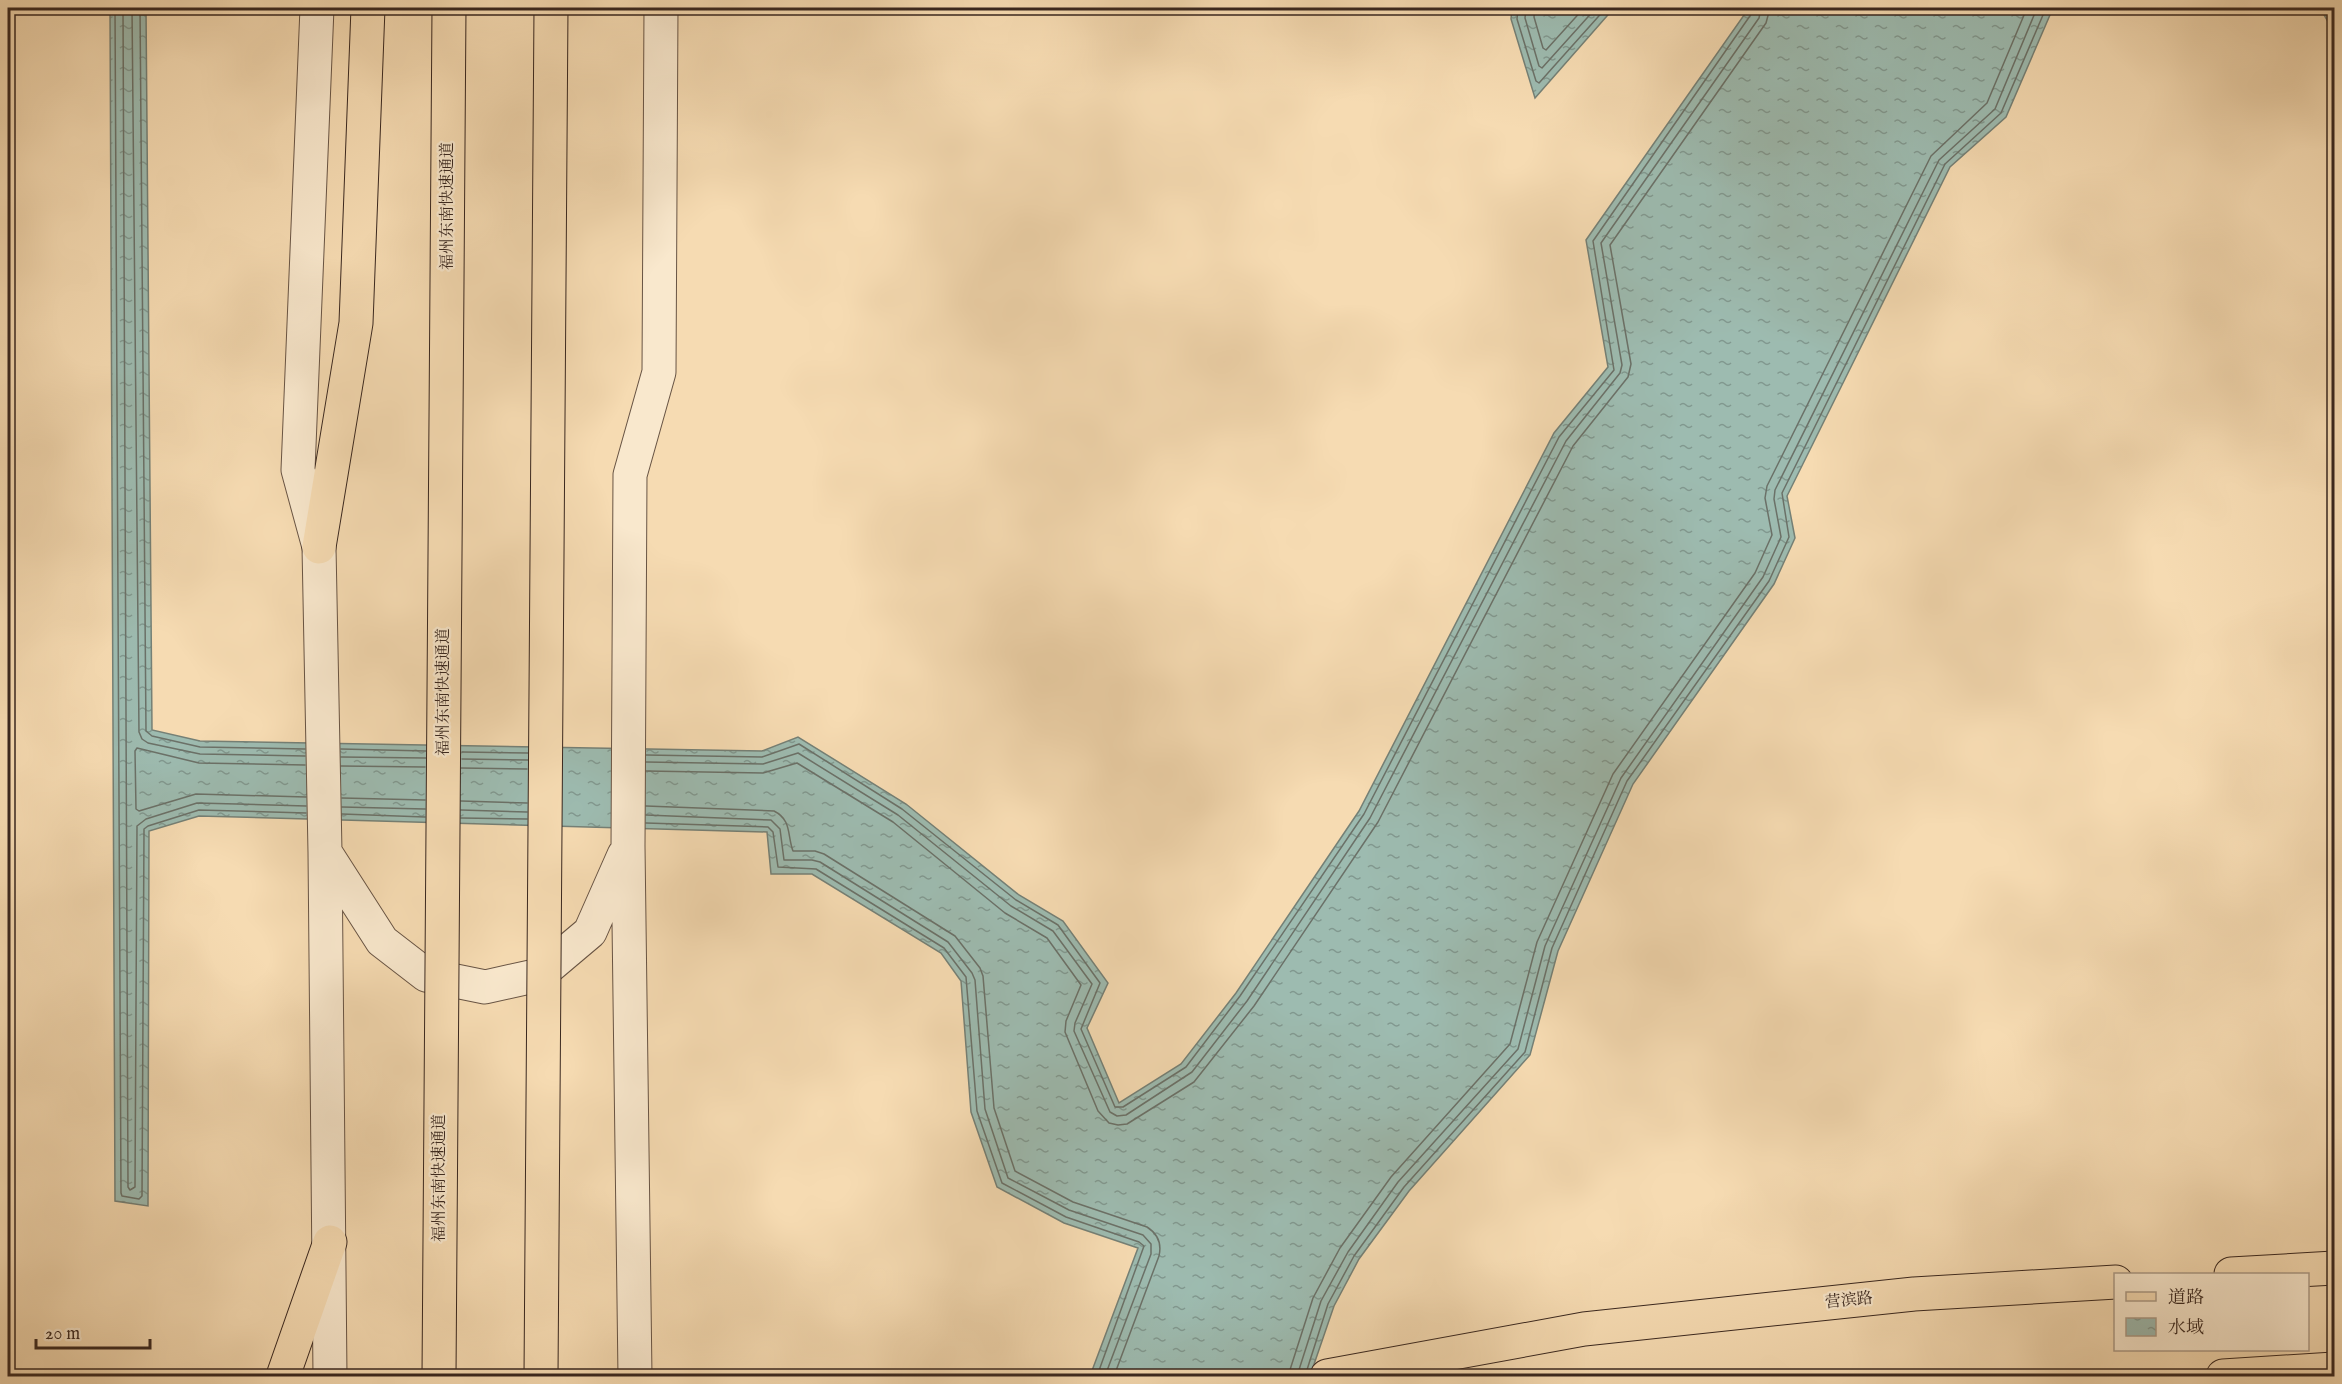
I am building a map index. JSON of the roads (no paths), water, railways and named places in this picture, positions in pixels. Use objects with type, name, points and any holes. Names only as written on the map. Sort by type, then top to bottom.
[{"type":"main road","points":[[318,547],[356,323],[368,8]]},
{"type":"main road","name":"福州东南快速通道","points":[[439,1377],[449,8]]},
{"type":"main road","points":[[541,1377],[551,8]]},
{"type":"main road","points":[[283,1377],[330,1242]]},
{"type":"main road","points":[[2260,1273],[2334,1268]]},
{"type":"main road","name":"营滨路","points":[[1327,1377],[1584,1329],[1914,1294],[2114,1282]]},
{"type":"main road","points":[[2223,1377],[2334,1369]]},
{"type":"street","points":[[317,8],[298,470],[318,547],[325,852],[330,1377]]},
{"type":"street","points":[[635,1377],[628,846],[630,475],[659,372],[661,8]]},
{"type":"street","points":[[325,852],[382,941],[426,975],[485,987],[539,975],[590,932],[628,846]]},
{"type":"water","points":[[110,8],[146,8],[152,730],[200,741],[762,751],[798,737],[906,804],[1019,895],[1063,921],[1108,983],[1087,1028],[1119,1103],[1181,1064],[1236,993],[1359,811],[1554,433],[1608,367],[1586,240],[1749,8],[2053,8],[2006,117],[1950,167],[1787,496],[1795,538],[1774,584],[1633,784],[1558,951],[1530,1055],[1409,1191],[1359,1259],[1334,1306],[1310,1376],[1090,1376],[1138,1248],[1064,1223],[997,1187],[971,1112],[961,981],[941,953],[812,874],[771,874],[767,832],[199,816],[149,831],[148,1206],[115,1201]]},
{"type":"water","points":[[1512,8],[1614,8],[1535,98],[1511,19]]},
{"type":"water","points":[[2320,8],[2334,8],[2334,32]]}]
